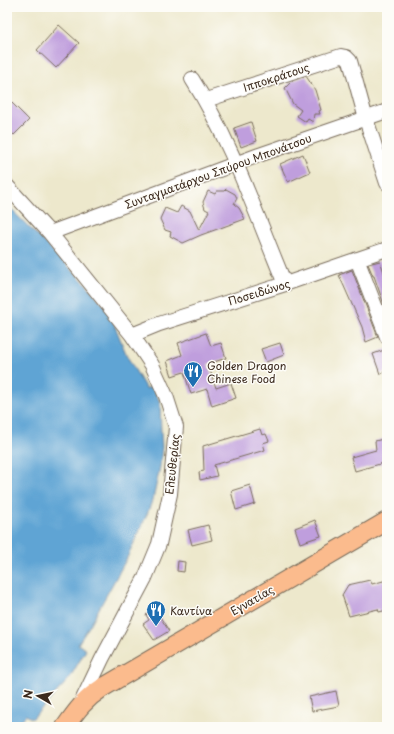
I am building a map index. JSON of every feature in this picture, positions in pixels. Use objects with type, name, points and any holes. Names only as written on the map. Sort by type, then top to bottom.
[{"type":"main road","name":"Εγνατίας","points":[[65,727],[79,707],[88,698],[116,679],[387,521]]},
{"type":"street","name":"Ιπποκράτους","points":[[206,100],[341,56],[346,57],[350,61],[366,119]]},
{"type":"street","points":[[192,79],[206,100],[236,164],[285,284]]},
{"type":"street","name":"Συνταγματάρχου Σπύρου Μπονάτσου","points":[[50,234],[259,155],[387,111]]},
{"type":"street","points":[[366,119],[387,183]]},
{"type":"street","name":"Ελευθερίας","points":[[7,186],[50,234],[132,334],[152,365],[166,396],[176,427],[170,494],[159,544],[145,578],[102,659],[79,707]]},
{"type":"street","name":"Ποσειδώνος","points":[[132,334],[387,249]]},
{"type":"street","points":[[357,259],[387,337]]},
{"type":"water","points":[[7,205],[87,285],[109,311],[127,356],[146,389],[152,386],[160,402],[162,447],[160,467],[154,495],[148,512],[127,558],[78,644],[86,650],[69,679],[32,719],[26,715],[15,727],[7,727]]},
{"type":"building","points":[[59,25],[79,43],[56,68],[37,50]]},
{"type":"building","points":[[306,76],[315,90],[321,110],[319,111],[320,114],[314,114],[313,122],[308,119],[306,122],[297,116],[301,110],[293,104],[285,88],[292,81]]},
{"type":"building","points":[[7,98],[29,120],[14,135],[7,128]]},
{"type":"building","points":[[251,122],[257,141],[241,147],[234,128]]},
{"type":"building","points":[[303,154],[310,172],[288,182],[280,164]]},
{"type":"building","points":[[226,189],[235,194],[237,198],[234,204],[239,208],[245,219],[183,243],[170,236],[171,232],[165,230],[160,219],[165,208],[177,213],[181,206],[190,211],[199,230],[209,211],[205,209],[203,202],[208,191],[215,194],[217,191],[224,191]]},
{"type":"building","points":[[380,261],[385,275],[387,275],[387,313],[374,276],[368,264]]},
{"type":"building","points":[[352,270],[378,337],[366,342],[362,327],[339,275]]},
{"type":"building","points":[[206,333],[211,346],[221,343],[226,358],[208,364],[216,388],[231,383],[236,398],[212,406],[207,389],[191,394],[184,372],[172,376],[167,361],[182,355],[178,343]]},
{"type":"building","points":[[280,343],[284,355],[266,362],[261,349]]},
{"type":"building","points":[[387,349],[387,371],[380,374],[373,354]]},
{"type":"building","points":[[260,429],[262,435],[266,434],[269,441],[263,443],[265,450],[214,465],[217,476],[200,480],[199,472],[204,471],[203,446]]},
{"type":"building","points":[[387,438],[387,462],[355,471],[351,457],[376,450],[375,441]]},
{"type":"building","points":[[250,485],[255,504],[236,510],[231,491]]},
{"type":"building","points":[[315,520],[321,536],[300,543],[295,528]]},
{"type":"building","points":[[208,525],[212,540],[192,545],[188,530]]},
{"type":"building","points":[[178,561],[185,562],[184,572],[177,571]]},
{"type":"building","points":[[370,580],[372,584],[387,580],[387,610],[379,612],[378,609],[349,616],[342,595],[348,585]]},
{"type":"building","name":"Καντίνα","points":[[155,609],[169,631],[154,640],[143,624],[149,620],[146,615]]},
{"type":"building","points":[[336,691],[339,706],[312,711],[309,697]]},
{"type":"place","name":"Golden Dragon Chinese Food","points":[[193,388]]},
{"type":"place","name":"Καντίνα","points":[[156,627]]}]
